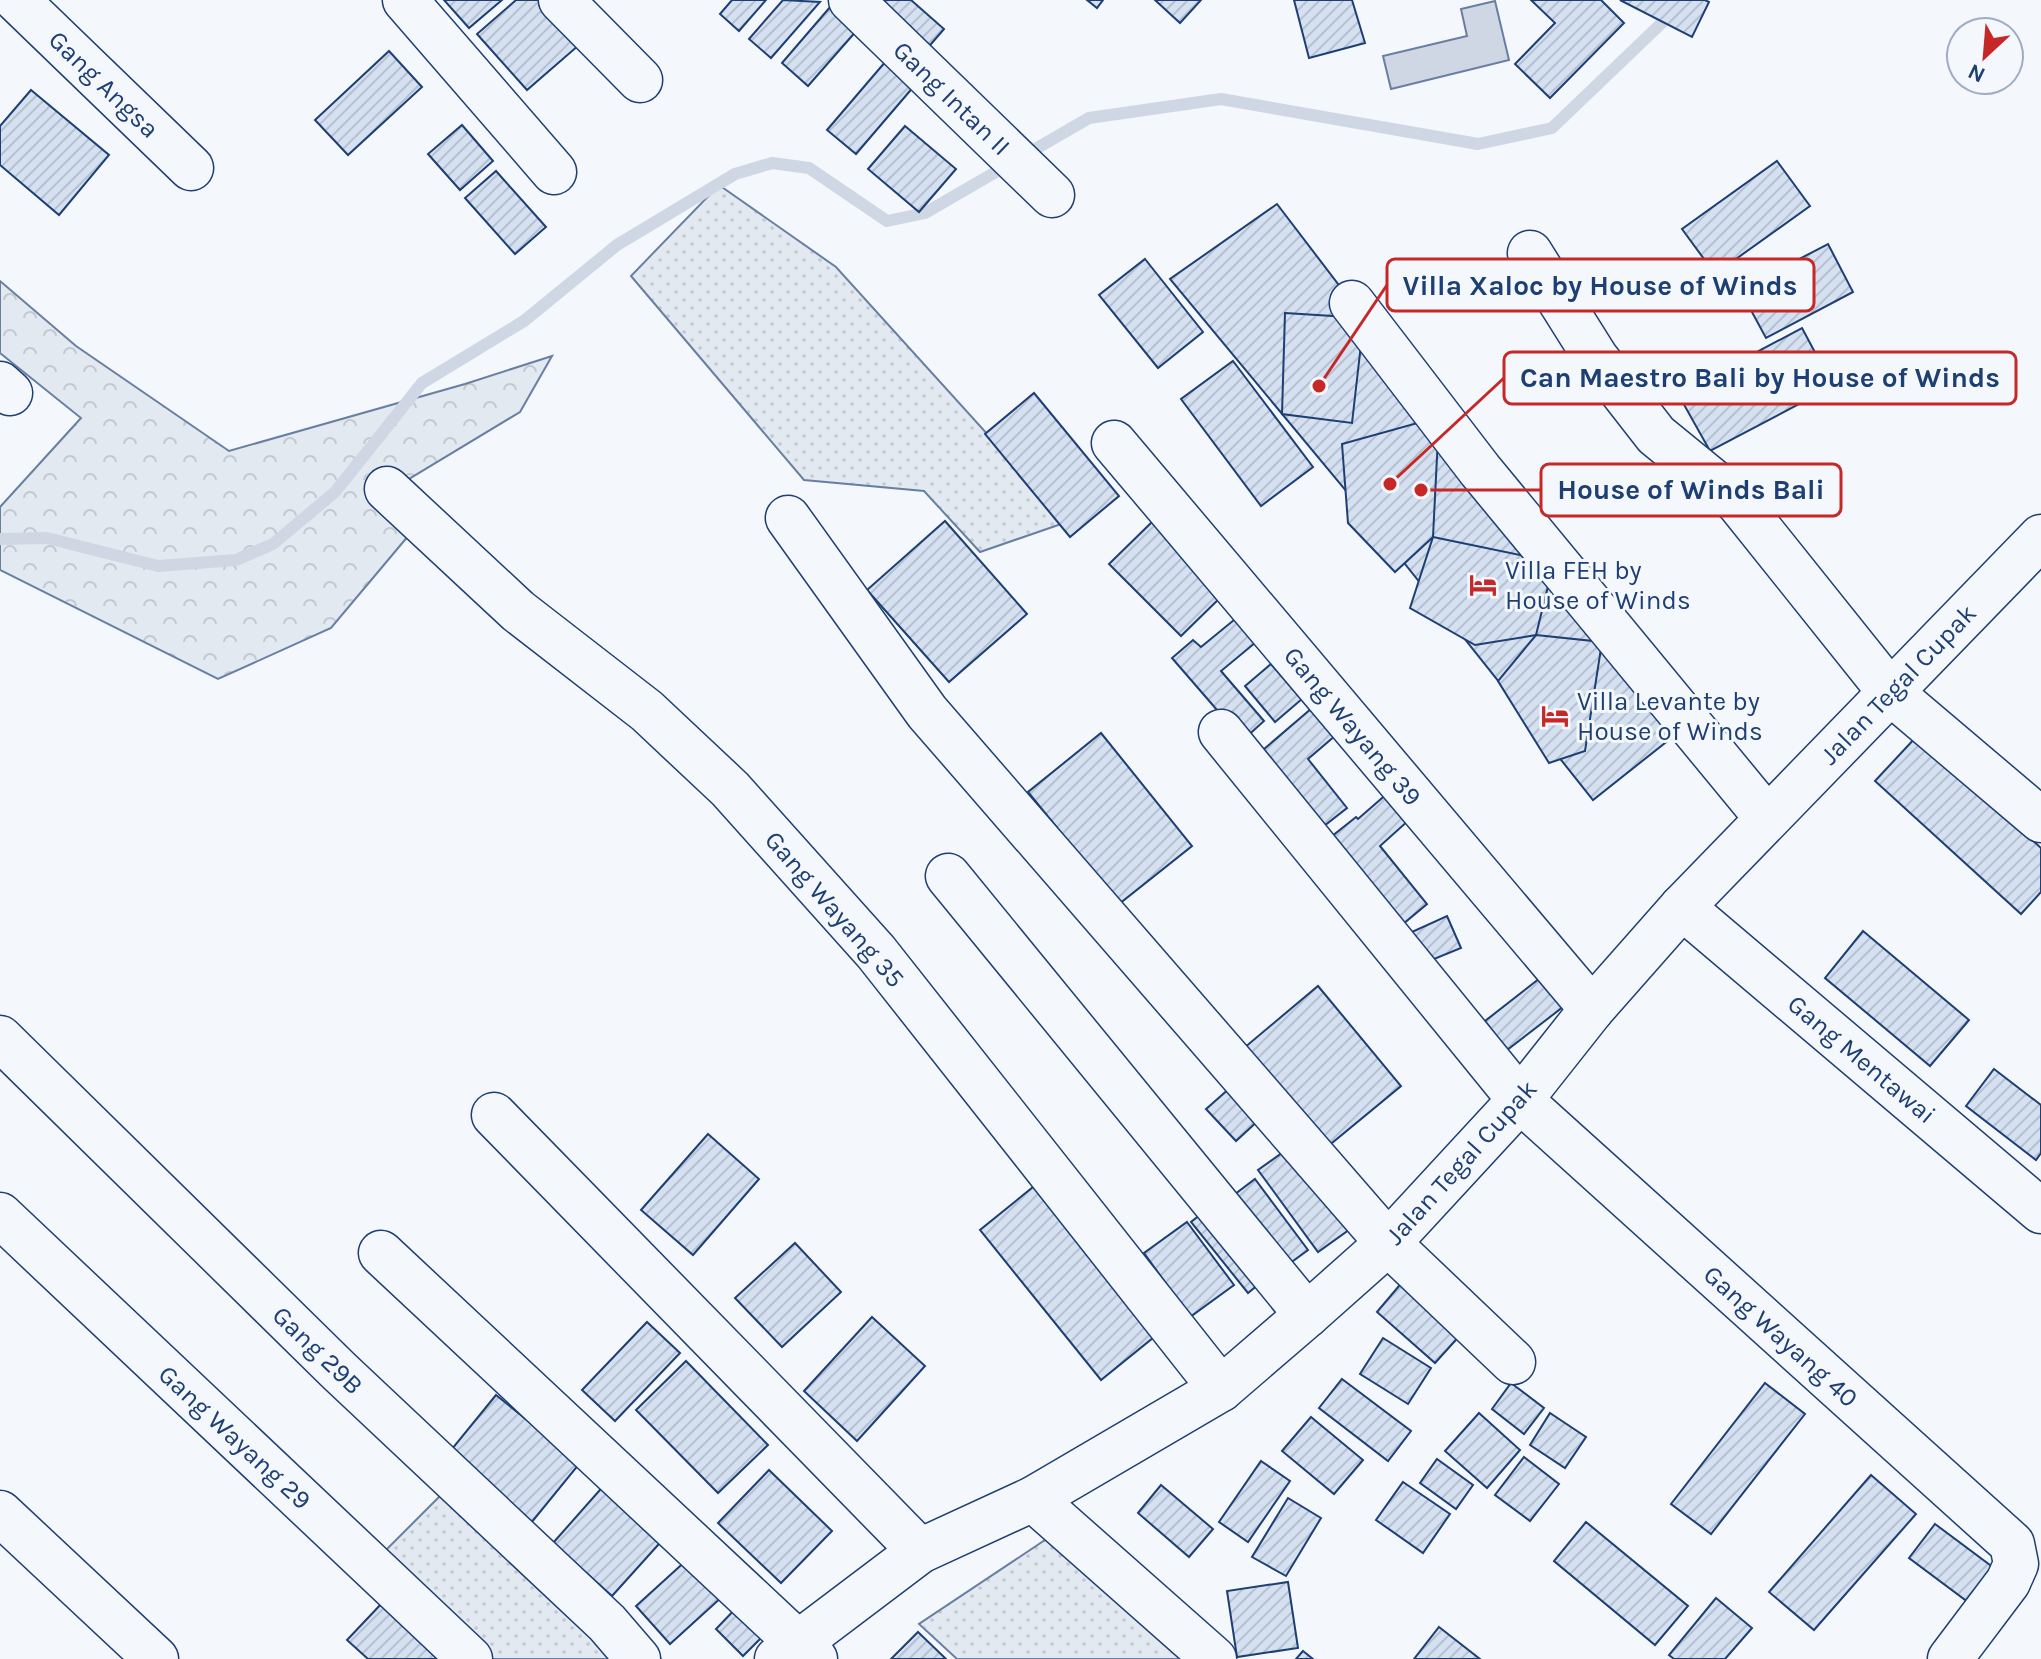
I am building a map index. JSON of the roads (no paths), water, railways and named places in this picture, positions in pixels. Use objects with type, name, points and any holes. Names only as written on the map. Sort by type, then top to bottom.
[{"type":"street","name":"Gang Angsa","points":[[17,0],[191,168]]},
{"type":"street","points":[[405,0],[554,172]]},
{"type":"street","points":[[561,0],[640,80]]},
{"type":"street","name":"Gang Intan II","points":[[851,0],[1052,195]]},
{"type":"street","points":[[1530,253],[1596,358],[1656,435],[1738,502],[1890,692],[2041,820]]},
{"type":"street","points":[[1352,303],[1480,470],[1767,818]]},
{"type":"street","name":"Gang Wayang 39","points":[[1114,443],[1592,1009]]},
{"type":"street","name":"Gang Wayang 35","points":[[387,489],[518,611],[647,711],[730,789],[876,952],[1221,1389]]},
{"type":"street","points":[[788,518],[927,712],[1388,1243],[1513,1362]]},
{"type":"street","name":"Jalan Tegal Cupak","points":[[796,1653],[920,1551],[1033,1499],[1221,1389],[1388,1243],[1520,1100],[1592,1009],[1682,907],[2041,537]]},
{"type":"street","name":"Gang Wayang 40","points":[[1221,732],[1520,1100],[2012,1544],[2016,1564],[2008,1582],[1950,1659]]},
{"type":"street","points":[[948,876],[1307,1315]]},
{"type":"street","name":"Gang Mentawai","points":[[1682,907],[2041,1211]]},
{"type":"street","name":"Gang 29B","points":[[0,1038],[339,1371],[607,1623],[638,1659]]},
{"type":"street","points":[[494,1115],[920,1551]]},
{"type":"street","name":"Gang Wayang 29","points":[[0,1215],[470,1659]]},
{"type":"street","points":[[381,1253],[796,1653]]},
{"type":"street","points":[[1033,1499],[1214,1659]]},
{"type":"street","points":[[0,1513],[156,1659]]},
{"type":"waterway","points":[[0,539],[47,538],[158,566],[236,560],[273,544],[335,492],[422,383],[524,321],[617,245],[735,174],[772,163],[809,168],[887,221],[925,213],[1089,118],[1221,99],[1478,144],[1552,128],[1682,0]]},
{"type":"place","name":"Villa Xaloc by House of Winds","points":[[1319,386]]},
{"type":"place","name":"Can Maestro Bali by House of Winds","points":[[1390,484]]},
{"type":"place","name":"House of Winds Bali","points":[[1421,490]]},
{"type":"place","name":"Villa FEH by House of Winds","points":[[1483,585]]},
{"type":"place","name":"Villa Levante by House of Winds","points":[[1555,716]]}]
